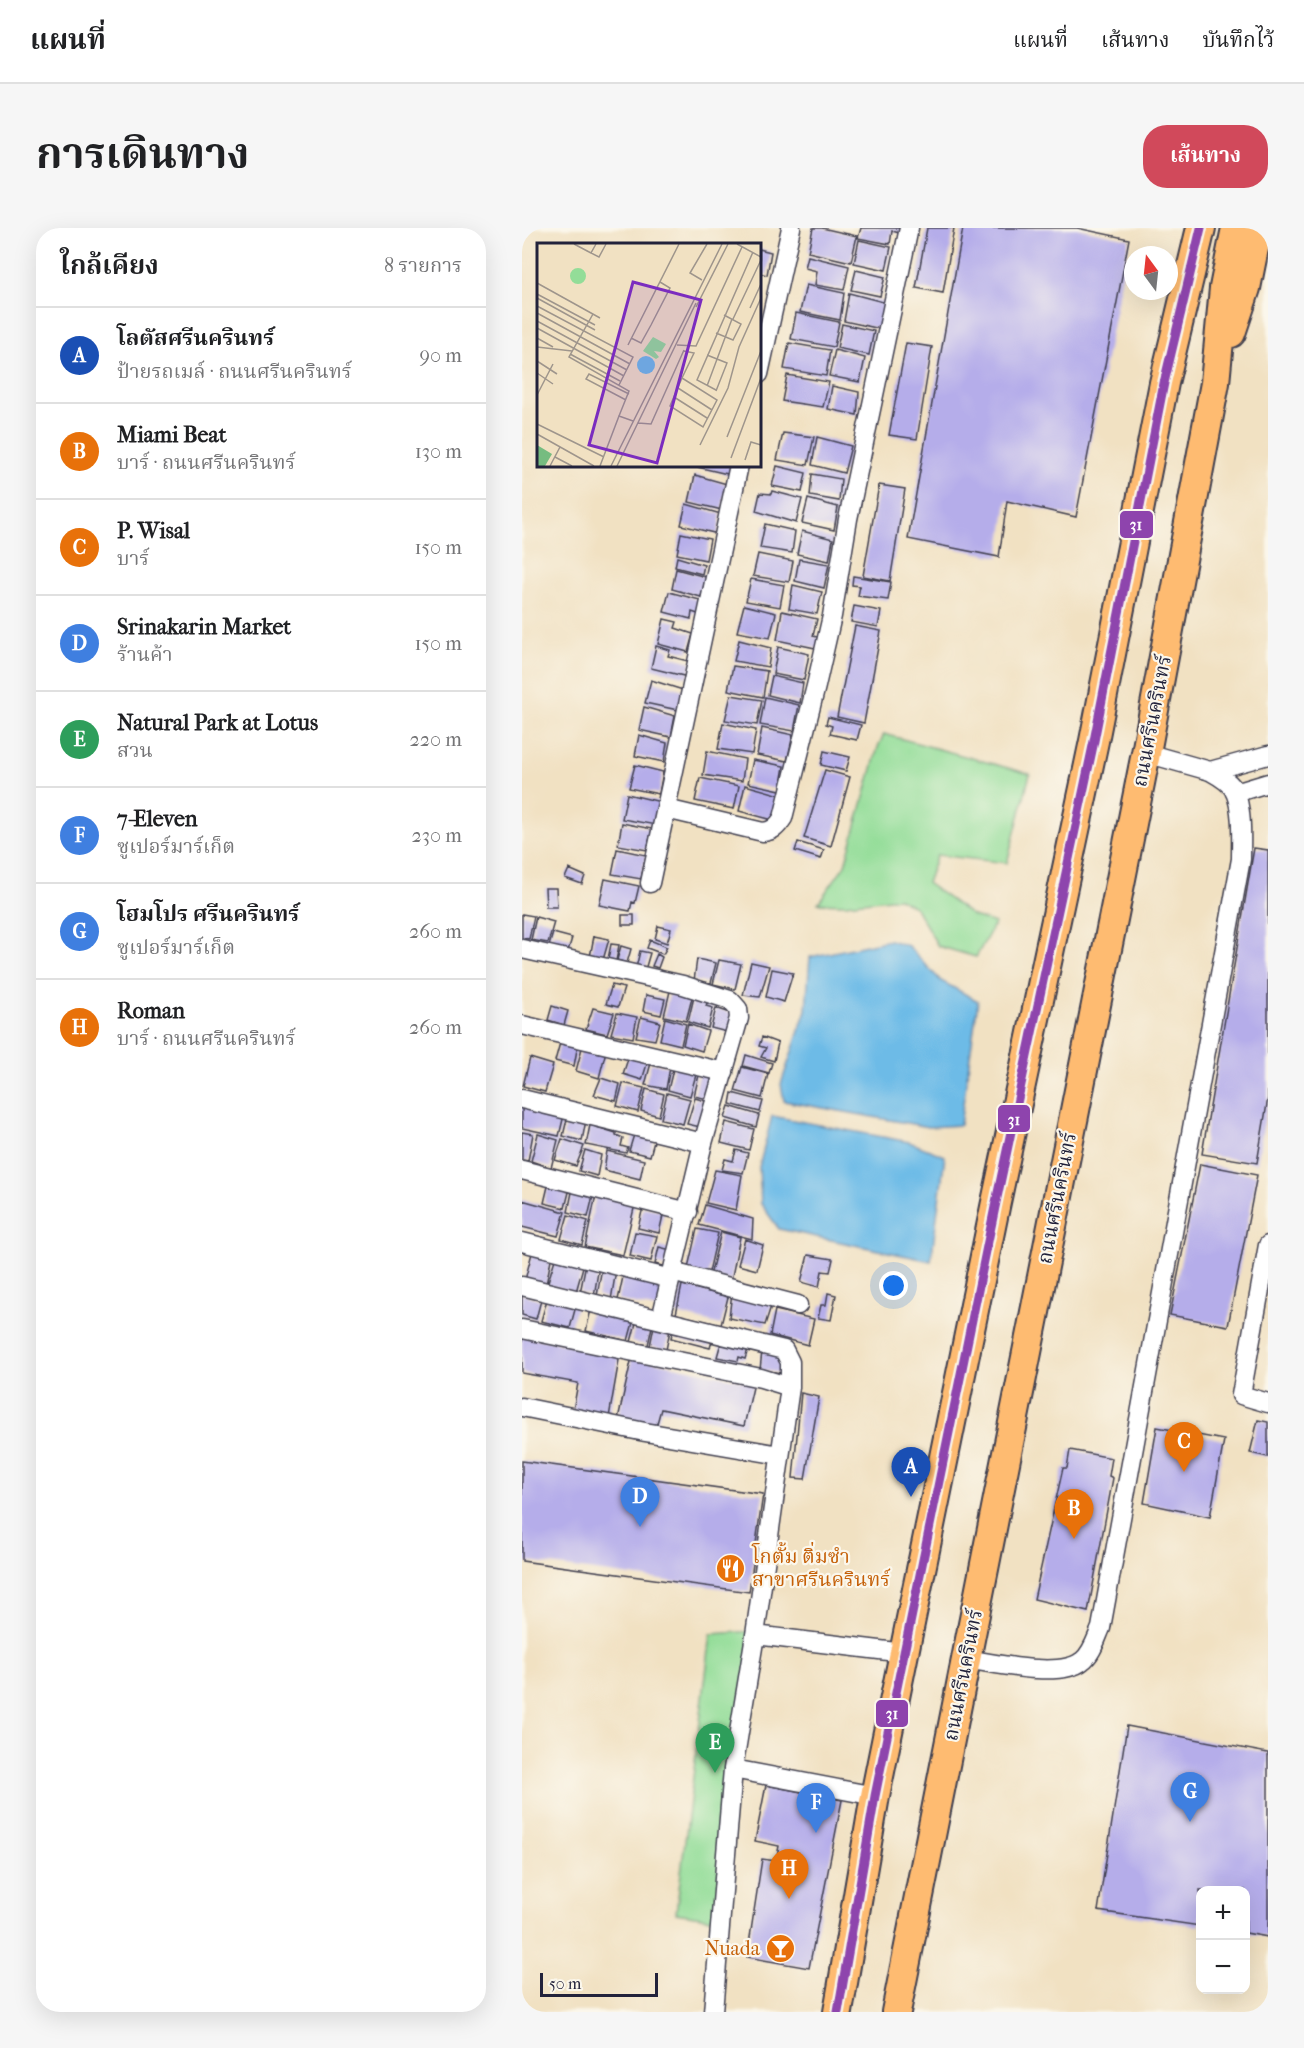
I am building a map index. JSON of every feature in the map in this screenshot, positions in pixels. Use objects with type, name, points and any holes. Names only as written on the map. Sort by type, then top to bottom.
[{"type":"main road","points":[[1164,383],[1172,293],[1184,228]]},
{"type":"main road","points":[[837,2012],[875,1796],[995,1207],[1094,741],[1164,383],[1201,228]]},
{"type":"main road","name":"ถนนศรีนครินทร์","points":[[896,2012],[1146,753],[1215,383],[1224,288],[1236,228]]},
{"type":"main road","name":"ถนนศรีนครินทร์","points":[[1215,383],[1246,288],[1258,228]]},
{"type":"street","points":[[760,370],[791,228]]},
{"type":"street","points":[[666,809],[763,832],[777,828],[783,818],[832,616],[848,519],[909,228]]},
{"type":"street","points":[[650,883],[739,466]]},
{"type":"street","points":[[966,1659],[1047,1670],[1064,1669],[1082,1661],[1091,1649],[1101,1628],[1241,860],[1241,824],[1235,793],[1224,779],[1210,771],[1146,753]]},
{"type":"street","points":[[1210,771],[1268,754]]},
{"type":"street","points":[[1235,793],[1268,783]]},
{"type":"street","points":[[522,948],[683,985],[730,1000],[738,1010],[739,1018],[703,1143],[661,1319]]},
{"type":"street","points":[[522,1025],[724,1072]]},
{"type":"street","points":[[522,1099],[703,1143]]},
{"type":"street","points":[[522,1170],[688,1212]]},
{"type":"street","points":[[522,1242],[798,1305]]},
{"type":"street","points":[[1268,1245],[1264,1293],[1240,1395],[1268,1403]]},
{"type":"street","points":[[522,1286],[784,1350],[790,1362],[790,1387],[755,1635],[733,1769],[713,2012]]},
{"type":"street","points":[[522,1329],[761,1378],[790,1387]]},
{"type":"street","points":[[522,1407],[645,1432],[780,1455]]},
{"type":"street","points":[[755,1635],[904,1653]]},
{"type":"street","points":[[733,1769],[875,1796]]},
{"type":"green space","points":[[884,734],[1030,774],[1007,863],[937,855],[927,883],[973,916],[995,923],[976,957],[938,946],[916,908],[899,898],[845,904],[818,903],[845,865],[878,747]]},
{"type":"green space","points":[[754,1631],[720,1920],[676,1913],[711,1634]]},
{"type":"water","points":[[890,940],[908,946],[941,981],[978,1001],[960,1125],[929,1127],[784,1101],[781,1084],[806,1010],[810,957]]},
{"type":"water","points":[[772,1116],[909,1142],[945,1156],[931,1261],[779,1229],[761,1204],[759,1167]]},
{"type":"building","points":[[813,228],[857,236],[851,262],[808,252]]},
{"type":"building","points":[[861,228],[904,228],[903,234],[892,231],[890,244],[858,238]]},
{"type":"building","points":[[927,228],[954,228],[943,293],[916,288]]},
{"type":"building","points":[[963,228],[1077,228],[1129,239],[1128,246],[1124,246],[1124,265],[1076,517],[1007,501],[999,557],[908,539]]},
{"type":"building","points":[[859,240],[891,247],[886,270],[854,263]]},
{"type":"building","points":[[760,249],[771,252],[767,275],[760,273]]},
{"type":"building","points":[[808,256],[849,266],[844,290],[815,285],[817,271],[805,268]]},
{"type":"building","points":[[856,270],[885,277],[880,296],[851,290]]},
{"type":"building","points":[[806,285],[844,293],[840,320],[800,312]]},
{"type":"building","points":[[849,293],[887,303],[881,329],[844,321]]},
{"type":"building","points":[[796,313],[839,322],[834,347],[791,339]]},
{"type":"building","points":[[842,324],[874,331],[869,355],[837,348]]},
{"type":"building","points":[[789,343],[830,350],[826,376],[784,369]]},
{"type":"building","points":[[906,343],[932,347],[917,439],[889,435]]},
{"type":"building","points":[[835,350],[865,358],[860,382],[829,376]]},
{"type":"building","points":[[787,375],[829,382],[823,407],[782,401]]},
{"type":"building","points":[[832,386],[859,392],[857,415],[828,409]]},
{"type":"building","points":[[783,433],[814,437],[808,465],[777,460]]},
{"type":"building","points":[[817,437],[851,446],[844,473],[812,465]]},
{"type":"building","points":[[697,466],[734,466],[732,475]]},
{"type":"building","points":[[777,466],[806,473],[802,492],[772,486]]},
{"type":"building","points":[[812,474],[841,479],[839,501],[810,496]]},
{"type":"building","points":[[695,475],[727,484],[722,510],[689,502]]},
{"type":"building","points":[[879,485],[905,489],[890,581],[863,576]]},
{"type":"building","points":[[772,491],[802,499],[796,523],[756,511],[760,493],[771,494]]},
{"type":"building","points":[[808,499],[838,507],[834,530],[802,523]]},
{"type":"building","points":[[686,504],[721,514],[718,534],[681,525]]},
{"type":"building","points":[[765,524],[795,531],[792,553],[760,548]]},
{"type":"building","points":[[802,531],[833,539],[829,561],[797,554]]},
{"type":"building","points":[[681,533],[710,539],[706,560],[677,554]]},
{"type":"building","points":[[758,554],[793,561],[789,582],[753,576]]},
{"type":"building","points":[[677,557],[704,565],[702,574],[675,567]]},
{"type":"building","points":[[799,559],[829,564],[824,588],[795,581]]},
{"type":"building","points":[[676,569],[706,577],[701,597],[672,589]]},
{"type":"building","points":[[853,576],[891,582],[888,600],[858,596],[860,586],[852,585]]},
{"type":"building","points":[[751,579],[784,585],[780,607],[746,601]]},
{"type":"building","points":[[793,585],[822,592],[817,614],[789,609]]},
{"type":"building","points":[[669,592],[704,601],[701,615],[692,612],[691,619],[664,612]]},
{"type":"building","points":[[744,605],[776,613],[770,638],[737,632]]},
{"type":"building","points":[[854,606],[881,611],[878,627],[851,622]]},
{"type":"building","points":[[782,611],[817,619],[813,636],[821,638],[820,649],[777,640]]},
{"type":"building","points":[[664,619],[677,622],[675,628],[693,634],[688,652],[658,644]]},
{"type":"building","points":[[855,626],[881,631],[864,723],[837,717]]},
{"type":"building","points":[[739,640],[771,648],[768,667],[734,661]]},
{"type":"building","points":[[656,646],[670,650],[668,656],[692,662],[688,677],[651,668]]},
{"type":"building","points":[[778,647],[809,654],[804,680],[773,674]]},
{"type":"building","points":[[733,666],[767,671],[763,697],[728,690]]},
{"type":"building","points":[[772,676],[803,683],[800,703],[768,695]]},
{"type":"building","points":[[651,680],[683,690],[678,710],[645,703]]},
{"type":"building","points":[[731,695],[762,700],[757,725],[725,720]]},
{"type":"building","points":[[765,697],[799,705],[794,731],[760,725]]},
{"type":"building","points":[[644,707],[675,716],[671,737],[639,730]]},
{"type":"building","points":[[828,717],[861,725],[857,740],[830,734],[832,726],[826,724]]},
{"type":"building","points":[[723,723],[756,730],[752,754],[718,749]]},
{"type":"building","points":[[762,728],[793,735],[787,761],[757,755]]},
{"type":"building","points":[[639,735],[667,743],[664,762],[635,756]]},
{"type":"building","points":[[707,751],[745,759],[742,781],[703,775]]},
{"type":"building","points":[[824,751],[850,757],[846,771],[821,765]]},
{"type":"building","points":[[753,760],[784,766],[782,778],[788,780],[785,791],[748,783]]},
{"type":"building","points":[[635,765],[663,772],[659,794],[629,788]]},
{"type":"building","points":[[825,770],[850,777],[831,846],[804,838]]},
{"type":"building","points":[[700,778],[739,786],[734,809],[695,801]]},
{"type":"building","points":[[745,785],[784,796],[777,821],[739,811]]},
{"type":"building","points":[[627,794],[661,802],[656,825],[622,819]]},
{"type":"building","points":[[622,823],[652,829],[647,850],[618,845]]},
{"type":"building","points":[[798,842],[824,850],[821,859],[795,851]]},
{"type":"building","points":[[1254,848],[1268,850],[1268,1098],[1257,1163],[1202,1154]]},
{"type":"building","points":[[617,849],[646,855],[641,879],[612,874]]},
{"type":"building","points":[[569,869],[585,876],[582,884],[565,878]]},
{"type":"building","points":[[605,879],[639,886],[635,903],[632,902],[630,911],[599,905]]},
{"type":"building","points":[[545,888],[556,888],[557,907],[546,907]]},
{"type":"building","points":[[522,914],[534,916],[529,939],[522,938]]},
{"type":"building","points":[[622,915],[634,915],[634,925],[622,925]]},
{"type":"building","points":[[536,917],[554,922],[548,943],[531,940]]},
{"type":"building","points":[[658,926],[671,929],[667,943],[655,939]]},
{"type":"building","points":[[553,933],[572,938],[568,951],[549,946]]},
{"type":"building","points":[[594,936],[609,939],[603,960],[590,957]]},
{"type":"building","points":[[650,940],[667,947],[663,954],[647,948]]},
{"type":"building","points":[[611,944],[619,945],[616,961],[608,959]]},
{"type":"building","points":[[621,946],[631,949],[627,963],[617,960]]},
{"type":"building","points":[[640,951],[650,953],[645,970],[636,968]]},
{"type":"building","points":[[657,954],[662,957],[658,968],[652,966]]},
{"type":"building","points":[[697,959],[716,963],[711,983],[694,981]]},
{"type":"building","points":[[719,960],[741,964],[735,989],[713,984]]},
{"type":"building","points":[[751,962],[769,966],[760,997],[743,995]]},
{"type":"building","points":[[772,969],[793,973],[784,1002],[766,997]]},
{"type":"building","points":[[612,985],[624,988],[618,1007],[606,1004]]},
{"type":"building","points":[[671,987],[693,994],[686,1021],[664,1016]]},
{"type":"building","points":[[646,995],[665,999],[661,1015],[643,1011]]},
{"type":"building","points":[[694,997],[708,1000],[706,1006],[713,1008],[708,1028],[688,1022]]},
{"type":"building","points":[[552,1006],[568,1011],[564,1025],[548,1020]]},
{"type":"building","points":[[593,1008],[614,1013],[607,1034],[586,1029]]},
{"type":"building","points":[[716,1008],[736,1015],[731,1033],[711,1028]]},
{"type":"building","points":[[617,1013],[637,1017],[633,1038],[611,1034]]},
{"type":"building","points":[[641,1017],[660,1022],[655,1040],[636,1037]]},
{"type":"building","points":[[665,1018],[686,1024],[681,1045],[660,1040]]},
{"type":"building","points":[[688,1024],[708,1031],[702,1051],[683,1045]]},
{"type":"building","points":[[762,1037],[778,1043],[774,1061],[761,1057],[766,1048],[759,1046]]},
{"type":"building","points":[[561,1039],[578,1044],[574,1066],[555,1061]]},
{"type":"building","points":[[583,1044],[606,1051],[599,1078],[576,1071]]},
{"type":"building","points":[[746,1055],[772,1063],[769,1073],[743,1066]]},
{"type":"building","points":[[629,1056],[648,1061],[642,1080],[623,1074]]},
{"type":"building","points":[[530,1058],[553,1065],[545,1092],[523,1086]]},
{"type":"building","points":[[651,1063],[670,1067],[666,1089],[645,1085]]},
{"type":"building","points":[[674,1065],[697,1071],[690,1096],[668,1090]]},
{"type":"building","points":[[742,1067],[768,1074],[762,1098],[735,1091]]},
{"type":"building","points":[[700,1071],[720,1076],[713,1100],[694,1096]]},
{"type":"building","points":[[601,1078],[620,1084],[616,1101],[594,1095]]},
{"type":"building","points":[[623,1083],[644,1088],[638,1112],[617,1106]]},
{"type":"building","points":[[646,1089],[664,1094],[659,1116],[641,1111]]},
{"type":"building","points":[[667,1093],[690,1099],[683,1124],[661,1119]]},
{"type":"building","points":[[732,1093],[763,1101],[760,1112],[730,1104]]},
{"type":"building","points":[[695,1098],[712,1103],[705,1128],[687,1124]]},
{"type":"building","points":[[522,1104],[564,1115],[559,1136],[522,1128]]},
{"type":"building","points":[[729,1106],[759,1115],[756,1127],[725,1118]]},
{"type":"building","points":[[568,1115],[586,1120],[582,1141],[563,1136]]},
{"type":"building","points":[[726,1122],[754,1129],[749,1150],[721,1143]]},
{"type":"building","points":[[590,1125],[616,1133],[623,1138],[621,1146],[628,1148],[626,1153],[586,1145]]},
{"type":"building","points":[[636,1128],[656,1134],[650,1156],[629,1151]]},
{"type":"building","points":[[522,1132],[533,1134],[528,1161],[522,1160]]},
{"type":"building","points":[[538,1134],[558,1140],[551,1168],[531,1161]]},
{"type":"building","points":[[562,1139],[584,1146],[576,1166],[555,1160]]},
{"type":"building","points":[[585,1150],[601,1155],[597,1176],[579,1171]]},
{"type":"building","points":[[736,1150],[748,1153],[743,1173],[722,1170],[725,1159],[733,1161]]},
{"type":"building","points":[[607,1151],[644,1160],[640,1179],[604,1170]]},
{"type":"building","points":[[1200,1164],[1257,1175],[1228,1326],[1170,1315]]},
{"type":"building","points":[[715,1170],[742,1175],[736,1210],[706,1203]]},
{"type":"building","points":[[549,1182],[570,1188],[565,1208],[544,1203]]},
{"type":"building","points":[[573,1187],[594,1192],[588,1217],[568,1212]]},
{"type":"building","points":[[596,1195],[635,1204],[623,1255],[585,1247]]},
{"type":"building","points":[[522,1200],[565,1212],[558,1236],[522,1227]]},
{"type":"building","points":[[705,1205],[753,1219],[752,1239],[699,1225]]},
{"type":"building","points":[[643,1207],[664,1211],[659,1233],[638,1228]]},
{"type":"building","points":[[568,1215],[588,1221],[582,1245],[561,1239]]},
{"type":"building","points":[[697,1229],[718,1233],[708,1276],[687,1272]]},
{"type":"building","points":[[635,1232],[657,1236],[651,1261],[630,1256]]},
{"type":"building","points":[[721,1232],[740,1237],[731,1281],[710,1276]]},
{"type":"building","points":[[745,1239],[763,1245],[757,1270],[738,1265]]},
{"type":"building","points":[[659,1247],[671,1250],[666,1267],[655,1264]]},
{"type":"building","points":[[533,1249],[552,1254],[546,1285],[525,1280]]},
{"type":"building","points":[[808,1255],[833,1259],[830,1272],[822,1271],[819,1287],[801,1282]]},
{"type":"building","points":[[556,1256],[584,1263],[576,1292],[547,1285]]},
{"type":"building","points":[[586,1263],[599,1266],[594,1296],[580,1293]]},
{"type":"building","points":[[602,1267],[616,1270],[611,1300],[597,1296]]},
{"type":"building","points":[[624,1272],[666,1283],[660,1310],[618,1300]]},
{"type":"building","points":[[682,1285],[728,1297],[721,1325],[676,1314]]},
{"type":"building","points":[[732,1292],[772,1303],[765,1325],[729,1318]]},
{"type":"building","points":[[828,1293],[836,1295],[831,1320],[818,1318],[821,1305],[826,1305]]},
{"type":"building","points":[[522,1294],[541,1300],[536,1319],[522,1315]]},
{"type":"building","points":[[548,1296],[576,1306],[570,1328],[541,1321]]},
{"type":"building","points":[[592,1305],[635,1315],[628,1341],[586,1331]]},
{"type":"building","points":[[775,1310],[814,1319],[808,1345],[770,1335]]},
{"type":"building","points":[[637,1319],[653,1322],[648,1345],[631,1342]]},
{"type":"building","points":[[655,1321],[671,1325],[666,1350],[650,1346]]},
{"type":"building","points":[[674,1324],[714,1334],[710,1348],[671,1338]]},
{"type":"building","points":[[522,1336],[620,1354],[608,1423],[572,1416],[578,1383],[522,1373]]},
{"type":"building","points":[[722,1339],[749,1346],[745,1359],[739,1357],[738,1361],[717,1357]]},
{"type":"building","points":[[762,1351],[785,1355],[782,1373],[760,1370]]},
{"type":"building","points":[[632,1357],[754,1383],[744,1426],[661,1409],[656,1427],[618,1419]]},
{"type":"building","points":[[801,1393],[819,1397],[805,1479],[793,1478]]},
{"type":"building","points":[[1258,1420],[1268,1422],[1268,1457],[1250,1453]]},
{"type":"building","points":[[1157,1427],[1224,1440],[1210,1517],[1144,1503]]},
{"type":"building","points":[[1070,1450],[1112,1458],[1109,1476],[1113,1478],[1088,1612],[1034,1599],[1063,1468],[1067,1468]]},
{"type":"building","points":[[522,1461],[763,1494],[749,1592],[522,1561]]},
{"type":"building","points":[[1127,1726],[1268,1753],[1268,1937],[1250,1934],[1250,1886],[1196,1886],[1196,1925],[1098,1911]]},
{"type":"building","points":[[766,1785],[842,1800],[809,1968],[747,1957],[762,1859],[776,1861],[779,1846],[755,1841]]},
{"type":"transit line","name":"31","points":[[838,2012],[875,1796],[904,1653],[995,1207],[1094,741],[1164,383],[1201,228]]},
{"type":"place","name":"P. Wisal","points":[[1184,1472]]},
{"type":"place","name":"โลตัสศรีนครินทร์","points":[[911,1497]]},
{"type":"place","name":"Srinakarin Market","points":[[640,1527]]},
{"type":"place","name":"Miami Beat","points":[[1074,1539]]},
{"type":"place","name":"โกตั้ม ติ่มซำ สาขาศรีนครินทร์","points":[[731,1568]]},
{"type":"place","name":"Natural Park at Lotus","points":[[715,1773]]},
{"type":"place","name":"โฮมโปร ศรีนครินทร์","points":[[1190,1822]]},
{"type":"place","name":"7-Eleven","points":[[816,1833]]},
{"type":"place","name":"Roman","points":[[789,1899]]},
{"type":"place","name":"Nuada","points":[[781,1948]]}]
